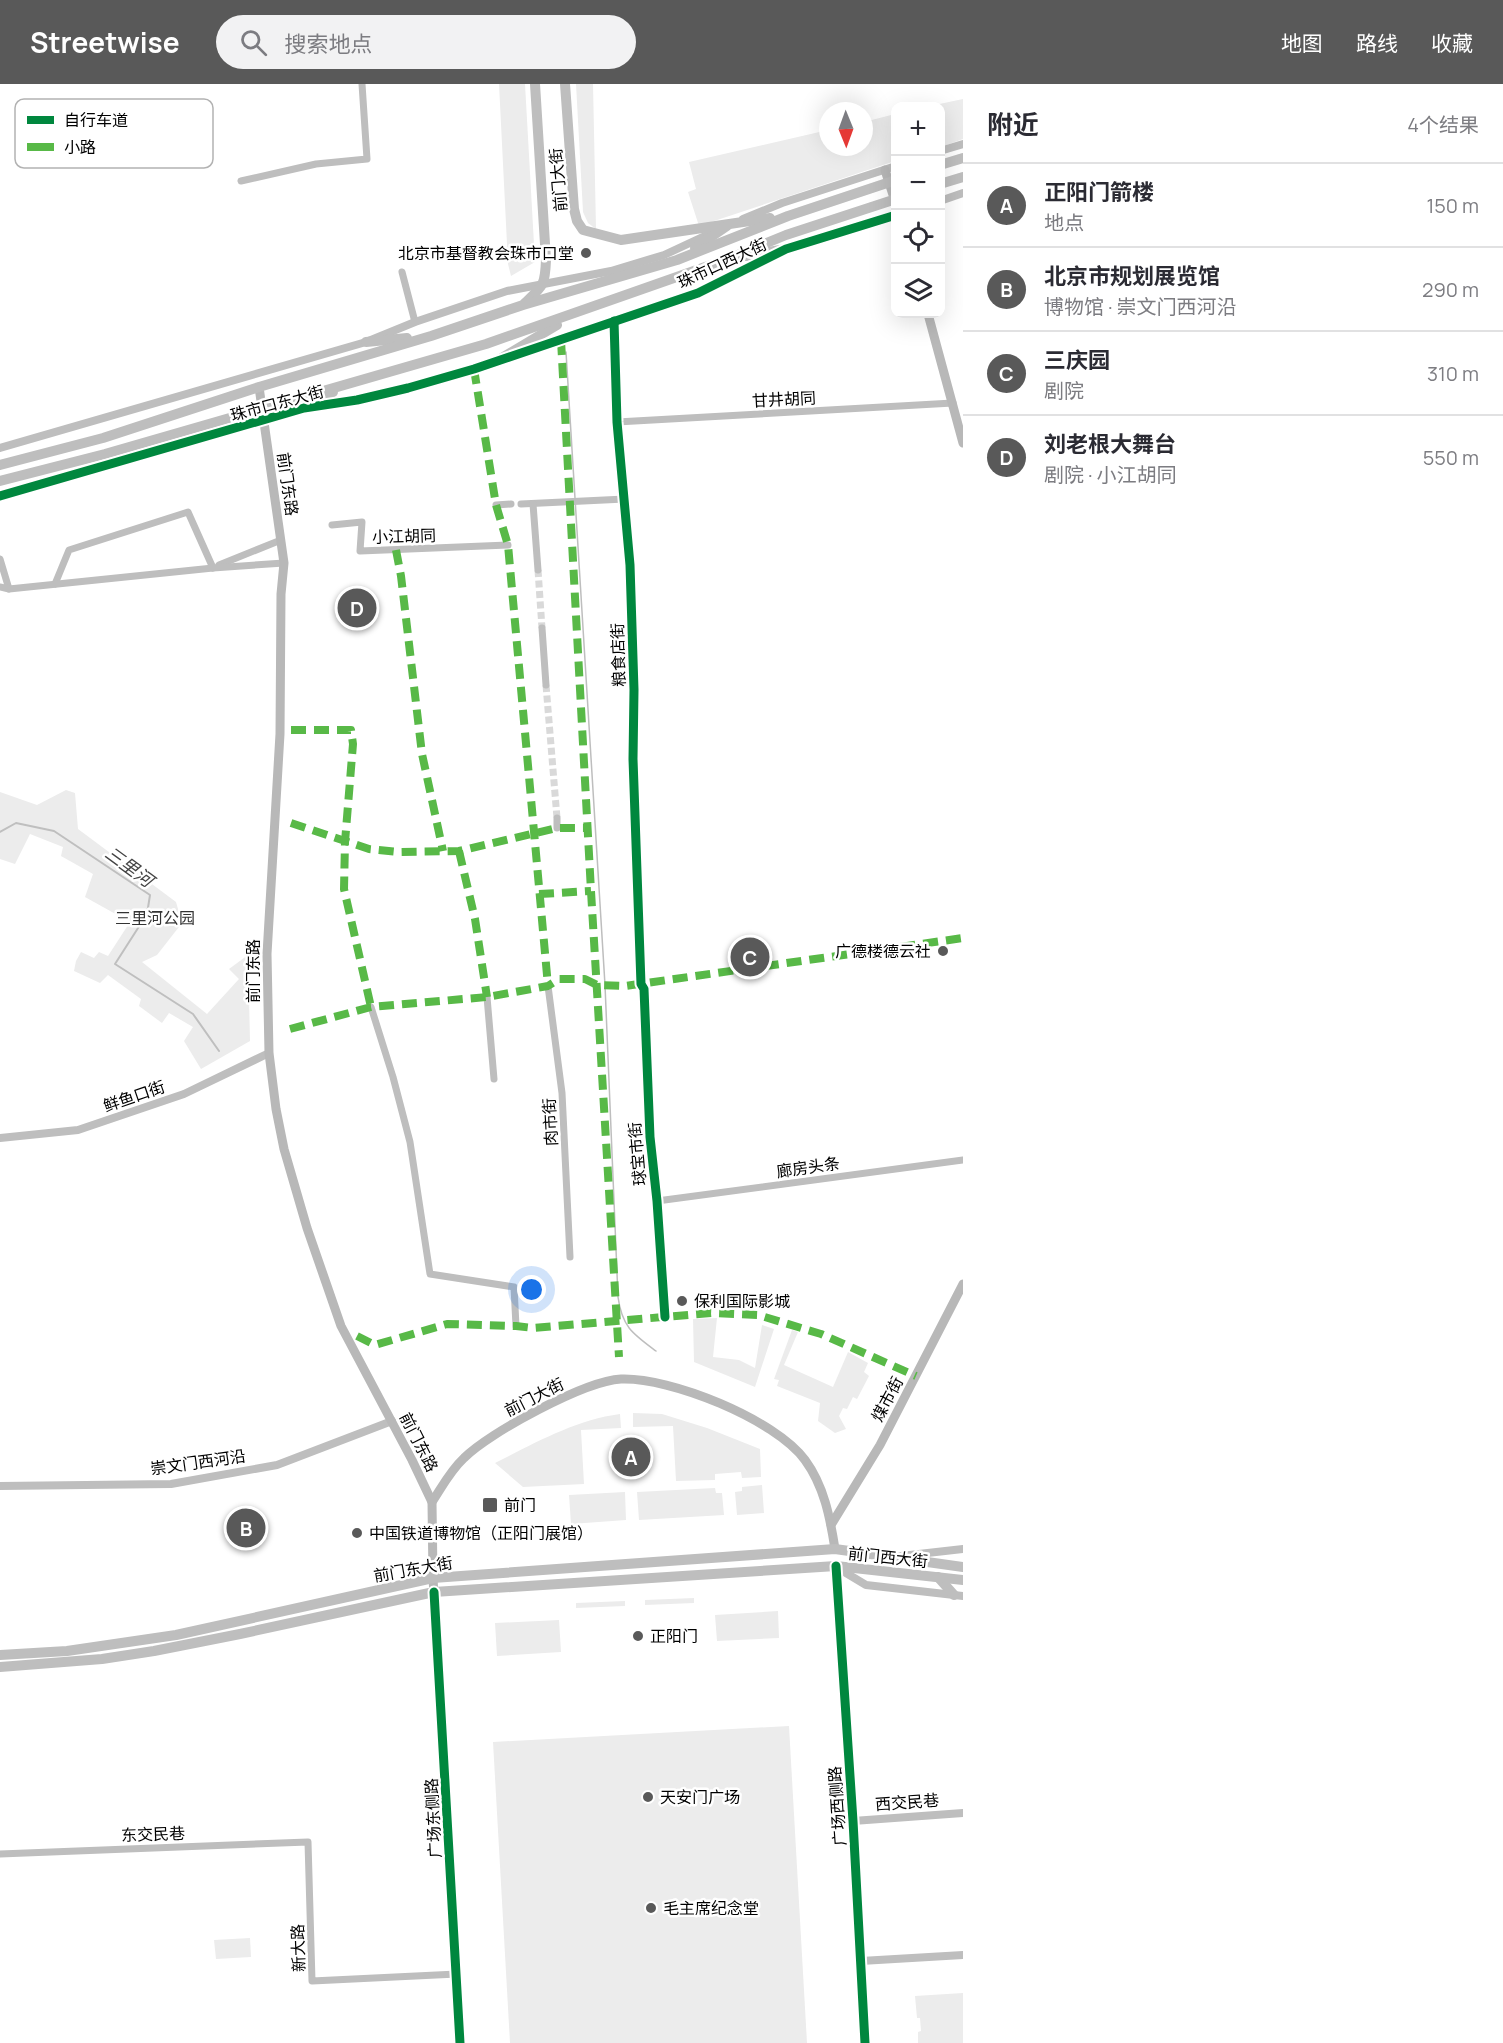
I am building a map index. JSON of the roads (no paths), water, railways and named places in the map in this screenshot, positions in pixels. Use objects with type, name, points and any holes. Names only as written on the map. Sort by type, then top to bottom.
[{"type":"main road","name":"前门大街","points":[[535,84],[546,260],[543,285]]},
{"type":"main road","name":"前门大街","points":[[565,84],[574,209],[577,221],[583,230],[621,240],[730,224]]},
{"type":"main road","points":[[945,163],[963,158]]},
{"type":"main road","points":[[885,170],[891,180]]},
{"type":"main road","points":[[945,182],[963,177]]},
{"type":"main road","name":"珠市口西大街","points":[[522,305],[677,260],[788,216],[891,182]]},
{"type":"main road","name":"珠市口西大街","points":[[575,314],[728,259],[786,235],[891,202]]},
{"type":"main road","points":[[677,260],[730,224],[788,216]]},
{"type":"main road","points":[[728,259],[786,249]]},
{"type":"main road","points":[[522,305],[543,285]]},
{"type":"main road","name":"珠市口东大街","points":[[0,465],[104,438],[259,387],[431,336],[522,305]]},
{"type":"main road","points":[[495,362],[575,314]]},
{"type":"main road","name":"珠市口东大街","points":[[0,481],[220,421],[264,415],[354,381],[486,344],[575,314]]},
{"type":"main road","points":[[929,318],[963,443]]},
{"type":"main road","points":[[366,342],[431,336]]},
{"type":"main road","points":[[304,408],[354,381]]},
{"type":"main road","name":"前门东路","points":[[259,387],[284,562],[281,594],[281,724],[267,954],[269,1053],[276,1109],[284,1149],[321,1272],[341,1326],[432,1502]]},
{"type":"main road","points":[[217,401],[220,421]]},
{"type":"main road","name":"煤市街","points":[[831,1525],[880,1445],[963,1284]]},
{"type":"main road","name":"前门大街","points":[[432,1502],[459,1463],[482,1443],[512,1425],[582,1389],[606,1381],[645,1380],[679,1388],[736,1411],[770,1429],[788,1442],[804,1458],[816,1477],[831,1525]]},
{"type":"main road","name":"广场东侧路","points":[[432,1502],[433,1578],[460,2043]]},
{"type":"main road","points":[[831,1525],[836,1566]]},
{"type":"main road","name":"前门东大街","points":[[0,1655],[67,1651],[176,1635],[433,1578],[835,1549]]},
{"type":"main road","name":"前门西大街","points":[[835,1549],[963,1567]]},
{"type":"main road","name":"前门东大街","points":[[0,1667],[102,1659],[144,1653],[434,1592],[836,1566]]},
{"type":"main road","name":"前门西大街","points":[[836,1566],[963,1580]]},
{"type":"main road","name":"广场西侧路","points":[[836,1566],[865,2043]]},
{"type":"main road","points":[[938,1577],[959,1596]]},
{"type":"street","points":[[242,181],[316,164],[367,159],[362,84]]},
{"type":"street","points":[[945,149],[963,144]]},
{"type":"street","name":"珠市口西大街","points":[[543,285],[611,271],[664,255],[782,203],[891,168]]},
{"type":"street","points":[[945,199],[963,193]]},
{"type":"street","name":"珠市口西大街","points":[[561,340],[698,293],[786,249],[891,217]]},
{"type":"street","points":[[402,272],[415,322]]},
{"type":"street","name":"珠市口东大街","points":[[0,448],[366,342],[415,322],[507,291],[543,285]]},
{"type":"street","name":"粮食店街","points":[[614,321],[617,422],[630,565],[633,759],[641,984],[644,988]]},
{"type":"street","name":"珠市口东大街","points":[[0,496],[264,415],[357,400],[408,388],[561,340]]},
{"type":"street","name":"甘井胡同","points":[[617,422],[953,403]]},
{"type":"street","points":[[521,504],[625,499]]},
{"type":"street","points":[[496,505],[511,504]]},
{"type":"street","points":[[533,504],[538,570]]},
{"type":"street","points":[[55,584],[69,550],[188,512],[213,568]]},
{"type":"street","name":"小江胡同","points":[[332,525],[362,522],[360,551],[508,545]]},
{"type":"street","points":[[213,568],[281,540]]},
{"type":"street","points":[[0,560],[9,589]]},
{"type":"street","points":[[0,588],[9,589],[284,562]]},
{"type":"street","points":[[542,628],[546,685]]},
{"type":"street","points":[[556,818],[557,828]]},
{"type":"street","name":"肉市街","points":[[548,986],[562,1093],[570,1257]]},
{"type":"street","name":"球宝市街","points":[[644,988],[650,1137],[665,1317]]},
{"type":"street","points":[[487,997],[494,1079]]},
{"type":"street","points":[[371,1007],[410,1142],[430,1274],[514,1287],[516,1326]]},
{"type":"street","name":"鲜鱼口街","points":[[0,1138],[78,1130],[184,1094],[269,1053]]},
{"type":"street","name":"廊房头条","points":[[657,1201],[963,1160]]},
{"type":"street","name":"崇文门西河沿","points":[[0,1486],[171,1484],[277,1465],[392,1421]]},
{"type":"street","name":"前门西大街","points":[[887,1557],[963,1549]]},
{"type":"street","name":"前门西大街","points":[[836,1566],[866,1585],[959,1596]]},
{"type":"street","name":"西交民巷","points":[[853,1821],[963,1813]]},
{"type":"street","name":"新大路","points":[[308,1842],[312,1981],[457,1974]]},
{"type":"street","name":"东交民巷","points":[[0,1854],[308,1842]]},
{"type":"street","points":[[861,1961],[963,1955]]},
{"type":"waterway","name":"三里河","points":[[0,832],[16,823],[54,831],[150,895],[147,914],[115,964],[193,1014],[219,1051]]},
{"type":"tunnel","points":[[538,570],[542,628]]},
{"type":"tunnel","points":[[546,685],[557,818]]},
{"type":"tram line","points":[[566,352],[605,985],[618,1297],[622,1316],[630,1329],[656,1351]]},
{"type":"place","name":"北京市基督教会珠市口堂","points":[[586,253]]},
{"type":"place","name":"刘老根大舞台","points":[[357,608]]},
{"type":"place","name":"广德楼德云社","points":[[943,951]]},
{"type":"place","name":"三庆园","points":[[750,957]]},
{"type":"place","name":"保利国际影城","points":[[682,1301]]},
{"type":"place","name":"正阳门箭楼","points":[[631,1457]]},
{"type":"place","name":"前门","points":[[490,1505]]},
{"type":"place","name":"北京市规划展览馆","points":[[246,1528]]},
{"type":"place","name":"中国铁道博物馆（正阳门展馆）","points":[[357,1533]]},
{"type":"place","name":"正阳门","points":[[638,1636]]},
{"type":"place","name":"天安门广场","points":[[648,1797]]},
{"type":"place","name":"毛主席纪念堂","points":[[651,1908]]},
{"type":"park label","name":"三里河公园","points":[[155,918]]}]
